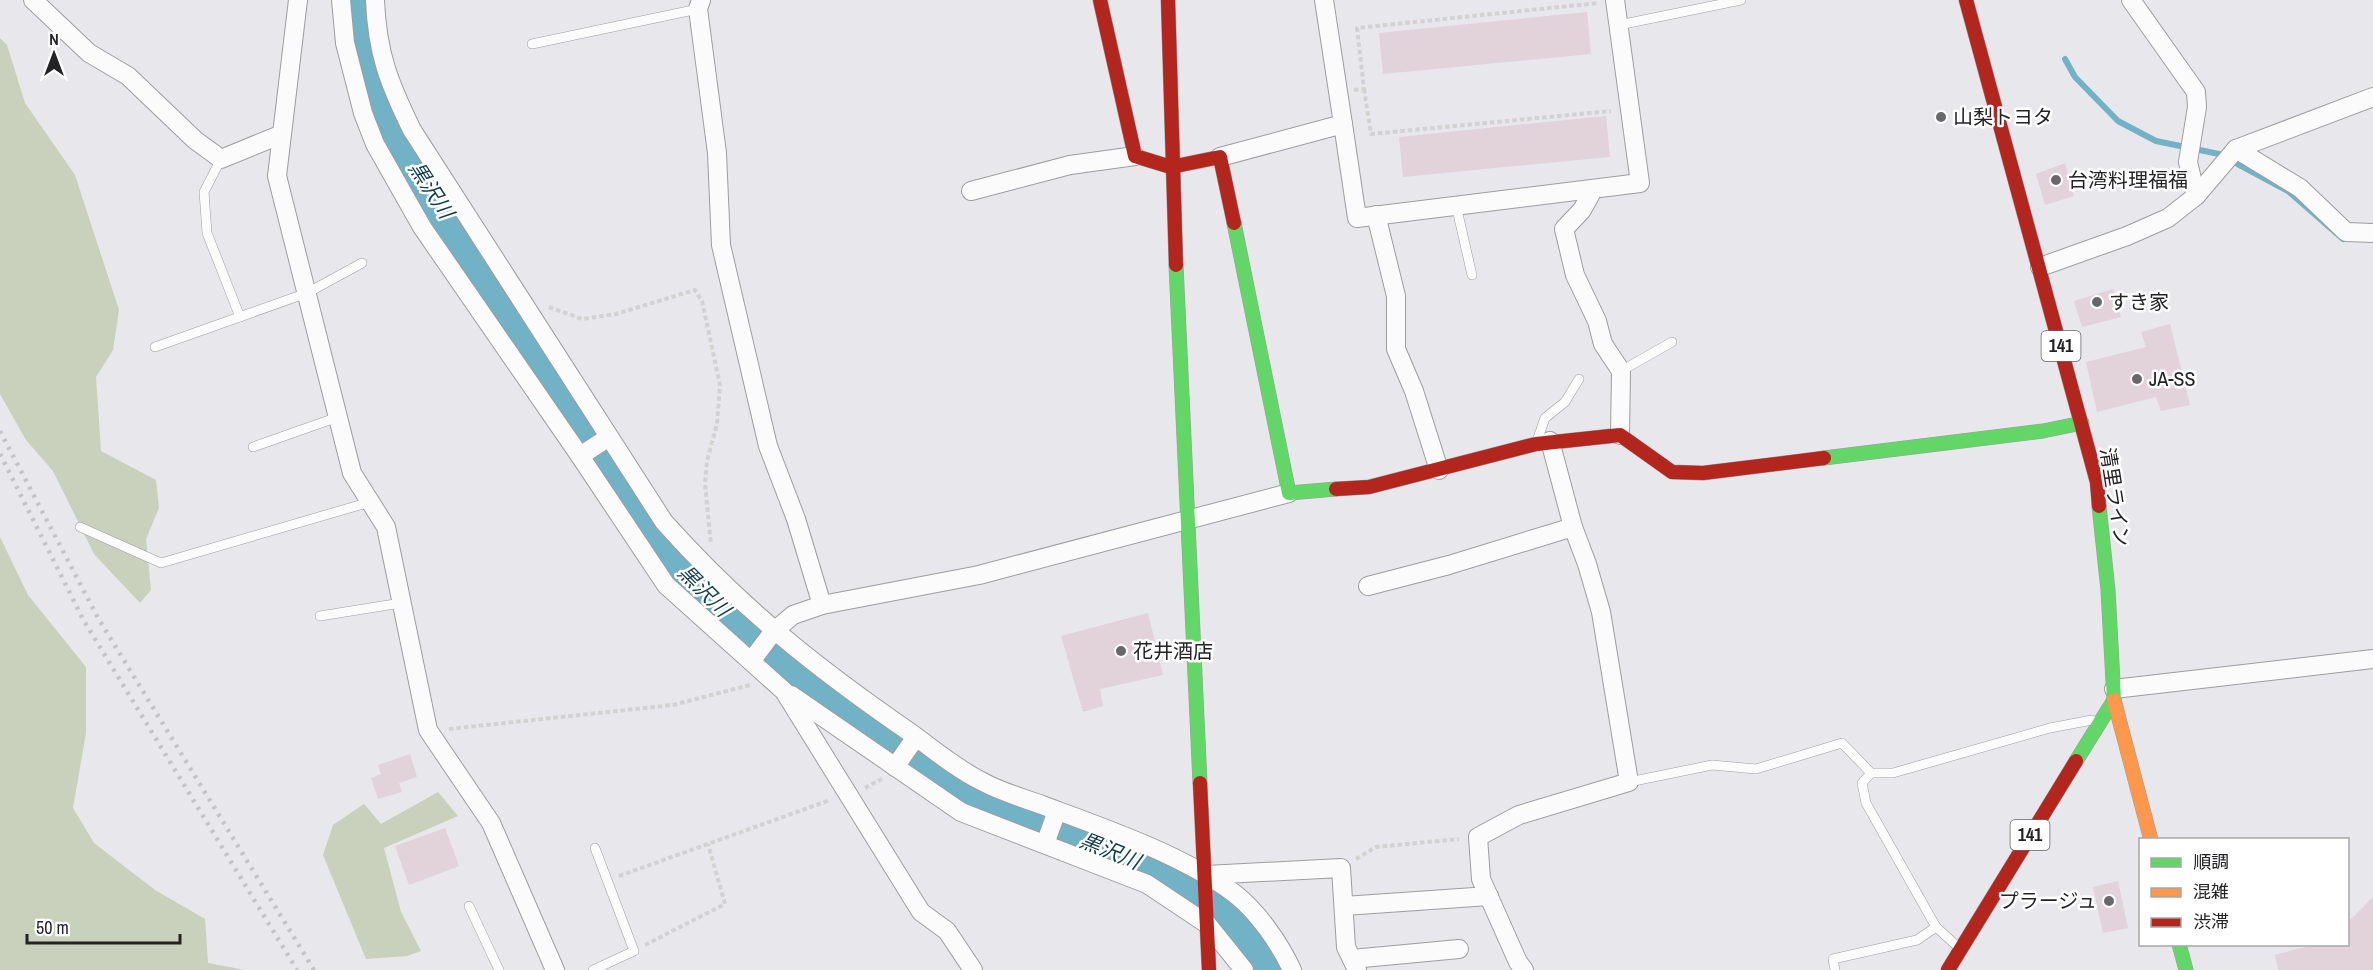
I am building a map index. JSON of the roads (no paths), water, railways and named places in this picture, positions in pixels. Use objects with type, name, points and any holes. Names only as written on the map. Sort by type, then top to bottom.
[{"type":"main road","points":[[1100,0],[1135,156],[1171,167],[1220,157],[1289,493],[1369,488],[1543,442],[1620,435],[1672,472],[1704,473],[2043,431],[2082,423]]},
{"type":"main road","points":[[1168,0],[1171,167],[1209,970]]},
{"type":"main road","name":"清里ライン","points":[[1966,0],[2097,482],[2108,590],[2114,695],[2150,838]]},
{"type":"main road","name":"141","points":[[1948,970],[2103,718],[2114,695]]},
{"type":"main road","points":[[2179,946],[2186,970]]},
{"type":"street","points":[[33,0],[89,53],[128,76],[195,140],[221,159],[282,134]]},
{"type":"street","points":[[298,0],[277,176],[352,473],[386,527],[428,730],[491,823],[555,970]]},
{"type":"street","points":[[341,0],[345,43],[363,113],[375,144],[422,227],[584,454],[666,585],[754,657],[784,691],[961,812],[1046,841],[1147,884],[1207,924],[1244,970]]},
{"type":"street","points":[[375,0],[376,27],[388,80],[412,130],[607,438],[664,522],[710,574],[771,635],[983,782],[1056,814],[1121,835],[1206,875],[1236,895],[1254,914],[1286,956],[1292,970]]},
{"type":"street","points":[[1324,0],[1358,218],[1640,183],[1615,1]]},
{"type":"street","points":[[2131,0],[2196,92],[2197,107],[2188,162],[2196,196]]},
{"type":"street","points":[[700,4],[717,153],[721,245],[768,446],[796,519],[822,605]]},
{"type":"street","points":[[2040,267],[2127,236],[2168,218],[2196,196],[2236,149],[2373,97]]},
{"type":"street","points":[[1220,157],[1343,124]]},
{"type":"street","points":[[2236,149],[2301,188],[2346,232],[2373,233]]},
{"type":"street","points":[[971,190],[1070,165],[1135,156]]},
{"type":"street","points":[[1593,190],[1582,210],[1564,229],[1575,275],[1597,321],[1603,344],[1621,370],[1620,435]]},
{"type":"street","points":[[1376,215],[1396,296],[1396,349],[1414,391],[1439,470]]},
{"type":"street","points":[[584,454],[607,438]]},
{"type":"street","points":[[1524,970],[1518,962],[1481,879],[1478,837],[1519,814],[1629,782],[1601,612],[1587,564],[1543,442]]},
{"type":"street","points":[[754,657],[771,635],[793,615],[822,605],[979,574],[1289,493]]},
{"type":"street","points":[[1368,586],[1449,565],[1573,527]]},
{"type":"street","points":[[2114,695],[2373,659]]},
{"type":"street","points":[[784,691],[921,912],[947,931],[974,970]]},
{"type":"street","points":[[895,767],[916,737]]},
{"type":"street","points":[[1046,841],[1056,814]]},
{"type":"street","points":[[1206,875],[1341,868],[1346,947],[1354,964],[1459,950]]},
{"type":"street","points":[[1344,906],[1489,896]]},
{"type":"lane","points":[[1619,25],[1741,0]]},
{"type":"lane","points":[[532,44],[700,4]]},
{"type":"lane","points":[[221,159],[204,192],[207,233],[240,317]]},
{"type":"lane","points":[[1456,206],[1472,275]]},
{"type":"lane","points":[[155,348],[307,293],[362,263]]},
{"type":"lane","points":[[1621,370],[1672,342]]},
{"type":"lane","points":[[1543,442],[1545,418],[1565,402],[1579,379]]},
{"type":"lane","points":[[253,447],[338,417]]},
{"type":"lane","points":[[80,527],[161,563],[370,502]]},
{"type":"lane","points":[[320,616],[401,603]]},
{"type":"lane","points":[[1629,782],[1712,765],[1756,769],[1842,743],[1871,773],[1893,773],[2050,728],[2103,718]]},
{"type":"lane","points":[[1871,773],[1862,783],[1866,803],[1936,927],[1960,950]]},
{"type":"lane","points":[[593,970],[634,951],[595,848]]},
{"type":"lane","points":[[469,906],[499,970]]},
{"type":"lane","points":[[1835,970],[1833,959],[1917,940],[1936,927]]},
{"type":"waterway","name":"黒沢川","points":[[365,0],[373,81],[395,135],[683,574],[746,631],[826,692],[935,768],[994,804],[1168,875],[1243,925],[1272,970]]},
{"type":"waterway","points":[[2065,59],[2075,77],[2118,121],[2156,141],[2219,154],[2288,191],[2343,239]]},
{"type":"railway","points":[[0,431],[98,618],[314,970]]},
{"type":"railway","points":[[0,454],[84,621],[297,970]]},
{"type":"place","name":"山梨トヨタ","points":[[1941,117]]},
{"type":"place","name":"台湾料理福福","points":[[2056,180]]},
{"type":"place","name":"すき家","points":[[2097,302]]},
{"type":"place","name":"JA-SS","points":[[2137,379]]},
{"type":"place","name":"花井酒店","points":[[1121,651]]},
{"type":"place","name":"プラージュ","points":[[2109,901]]}]
